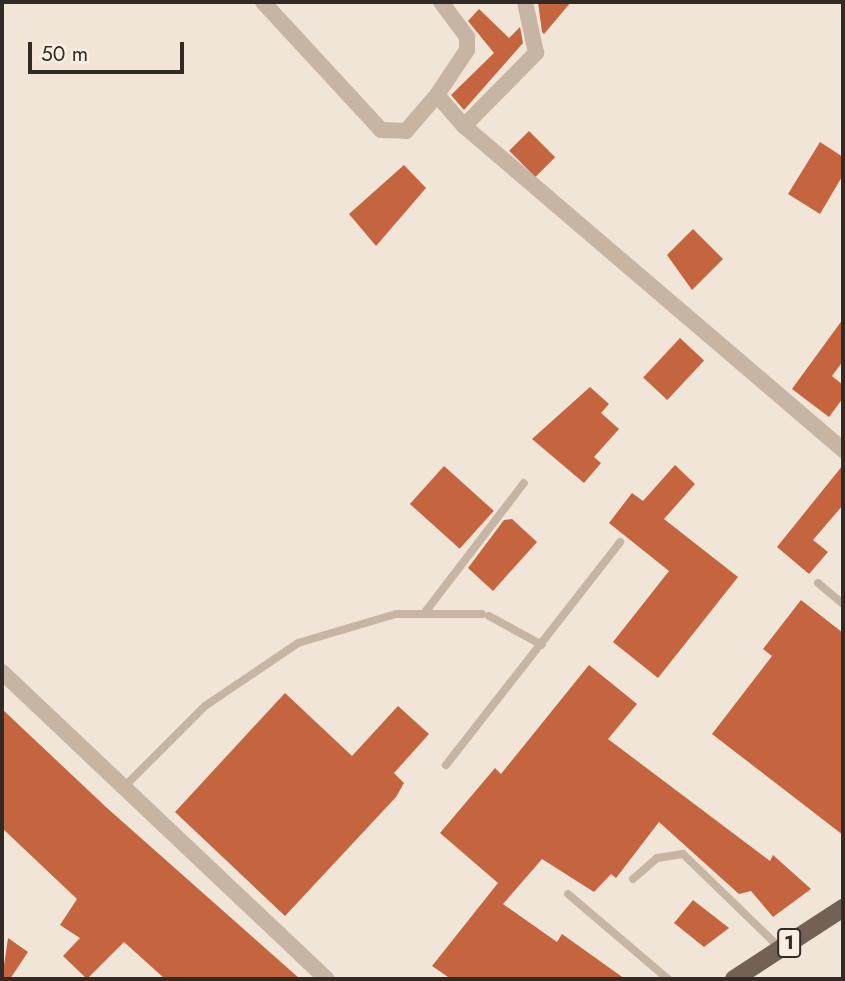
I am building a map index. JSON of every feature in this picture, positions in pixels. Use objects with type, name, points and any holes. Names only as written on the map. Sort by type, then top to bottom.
[{"type":"main road","name":"1","points":[[734,979],[843,908]]},
{"type":"street","points":[[263,2],[381,130],[407,131],[437,95],[467,50],[467,37],[441,2]]},
{"type":"street","points":[[464,126],[536,53],[525,2]]},
{"type":"street","points":[[437,95],[464,126],[843,450]]},
{"type":"street","points":[[2,672],[327,979]]},
{"type":"lane","points":[[426,611],[524,483]]},
{"type":"lane","points":[[446,765],[620,542]]},
{"type":"lane","points":[[818,583],[843,604]]},
{"type":"lane","points":[[125,786],[205,706],[298,643],[426,611],[485,615],[542,645]]},
{"type":"lane","points":[[633,879],[657,858],[683,853],[781,949]]},
{"type":"lane","points":[[568,894],[668,979]]},
{"type":"building","points":[[538,2],[571,2],[544,34]]},
{"type":"building","points":[[479,9],[509,38],[520,27],[523,43],[464,110],[451,95],[494,53],[468,21]]},
{"type":"building","points":[[529,131],[555,157],[535,177],[509,151]]},
{"type":"building","points":[[820,142],[843,157],[843,175],[820,214],[788,194]]},
{"type":"building","points":[[404,165],[426,188],[376,246],[349,214]]},
{"type":"building","points":[[693,229],[723,259],[692,290],[667,255]]},
{"type":"building","points":[[843,319],[843,361],[832,376],[843,385],[843,398],[829,417],[792,389]]},
{"type":"building","points":[[680,338],[704,361],[667,400],[643,377]]},
{"type":"building","points":[[590,387],[609,404],[601,413],[619,429],[594,457],[601,463],[584,483],[532,439]]},
{"type":"building","points":[[675,465],[695,484],[664,519],[738,577],[658,678],[613,642],[669,571],[609,523],[632,493],[643,501]]},
{"type":"building","points":[[843,465],[843,505],[813,540],[828,552],[809,574],[777,547]]},
{"type":"building","points":[[444,466],[494,511],[460,549],[410,504]]},
{"type":"building","points":[[512,519],[537,542],[493,591],[468,568],[504,520]]},
{"type":"building","points":[[801,600],[843,633],[843,835],[712,734],[772,656],[763,649]]},
{"type":"building","points":[[589,665],[637,704],[608,739],[770,861],[773,855],[811,889],[773,917],[751,891],[739,894],[659,822],[616,878],[611,874],[594,892],[542,859],[503,904],[557,942],[562,934],[625,979],[451,979],[432,966],[498,883],[440,833],[495,768],[501,774]]},
{"type":"building","points":[[285,693],[352,756],[398,706],[429,734],[394,773],[404,783],[396,797],[285,916],[175,812]]},
{"type":"building","points":[[2,709],[107,808],[300,979],[165,979],[124,942],[87,979],[63,956],[80,938],[60,925],[77,899],[2,828]]},
{"type":"building","points":[[693,900],[729,928],[704,947],[674,923]]},
{"type":"building","points":[[8,938],[28,952],[10,979],[2,979]]}]
